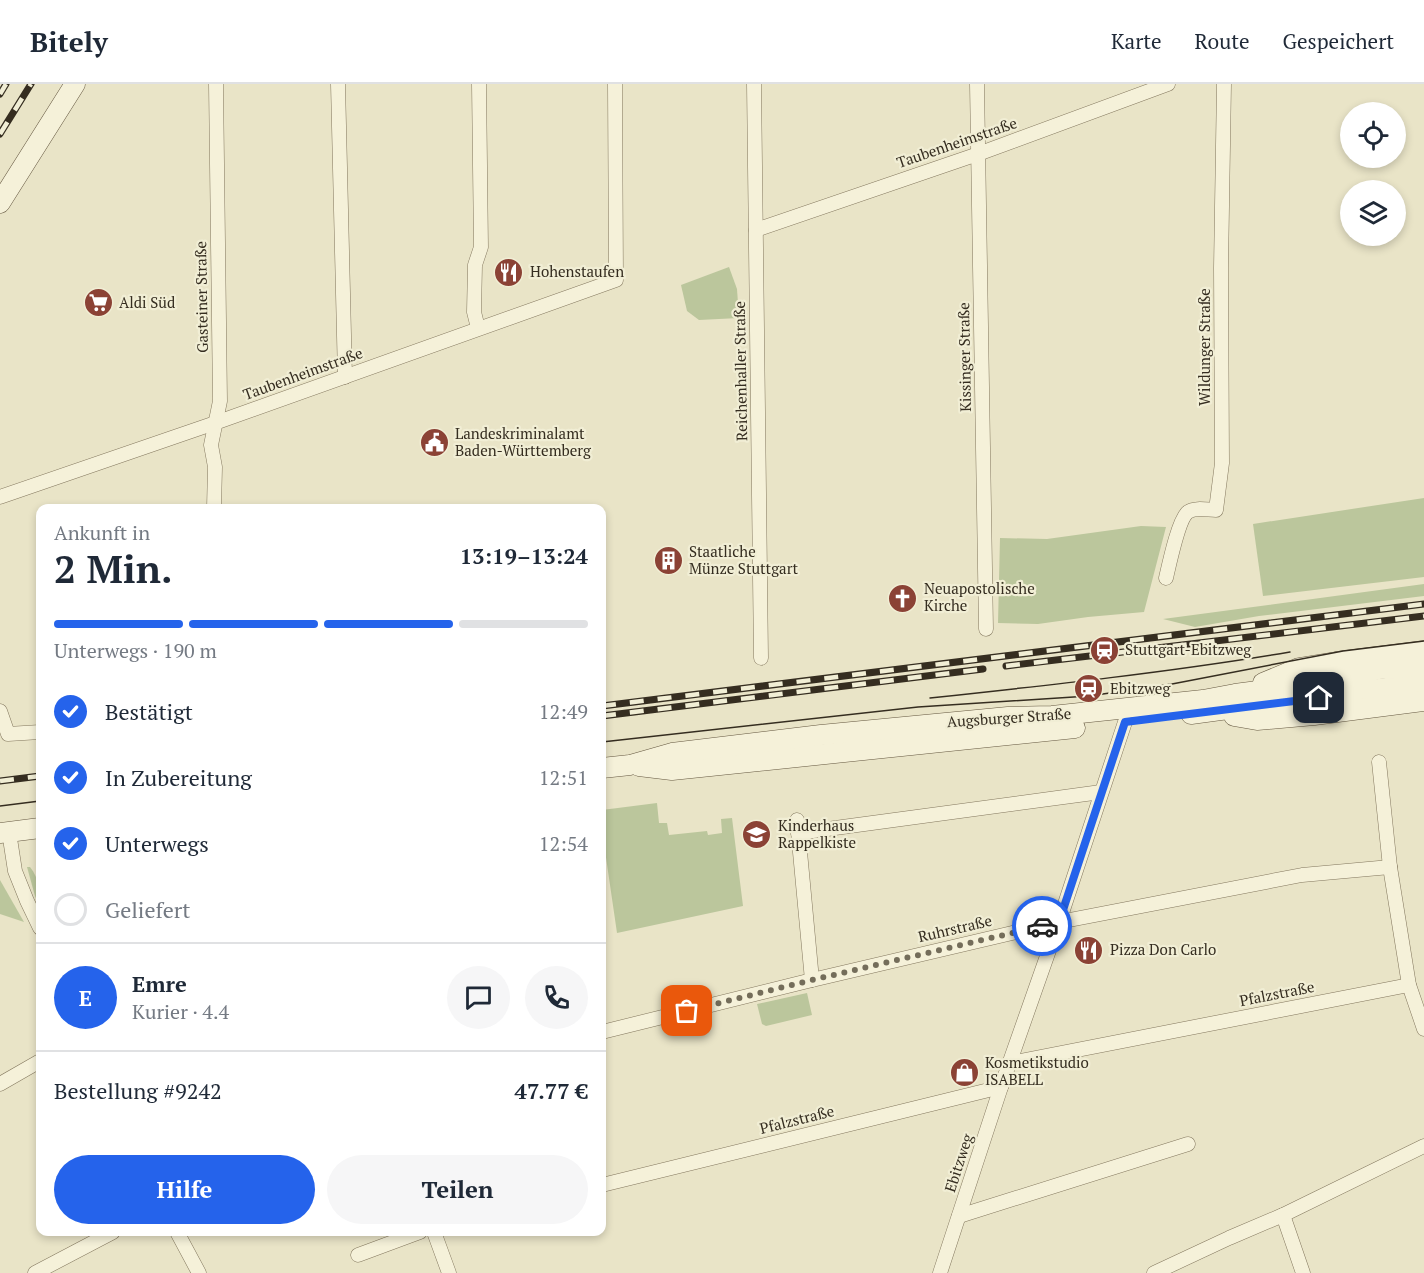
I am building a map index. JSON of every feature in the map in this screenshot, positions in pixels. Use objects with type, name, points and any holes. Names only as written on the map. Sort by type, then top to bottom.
[{"type":"main road","points":[[0,203],[75,84]]},
{"type":"main road","points":[[1234,694],[1299,668],[1424,651]]},
{"type":"main road","name":"Augsburger Straße","points":[[606,768],[630,765],[672,753],[798,737],[1008,717],[1053,716],[1203,700],[1340,680],[1379,669],[1424,666]]},
{"type":"main road","name":"Augsburger Straße","points":[[630,765],[672,770],[1125,722],[1424,683]]},
{"type":"main road","points":[[1211,712],[1257,720],[1424,701]]},
{"type":"main road","points":[[4,832],[36,828]]},
{"type":"street","name":"Gasteiner Straße","points":[[214,504],[215,467],[211,445],[220,401],[216,84]]},
{"type":"street","points":[[338,84],[345,377]]},
{"type":"street","points":[[478,328],[474,312],[475,265],[481,247],[479,84]]},
{"type":"street","name":"Taubenheimstraße","points":[[0,497],[616,280],[615,84]]},
{"type":"street","name":"Reichenhaller Straße","points":[[754,84],[761,658]]},
{"type":"street","name":"Kissinger Straße","points":[[977,84],[986,629]]},
{"type":"street","name":"Taubenheimstraße","points":[[756,230],[978,154],[1168,84]]},
{"type":"street","name":"Wildunger Straße","points":[[1166,578],[1181,522],[1187,512],[1196,509],[1216,510],[1222,463],[1221,268],[1224,84]]},
{"type":"street","points":[[0,711],[8,734],[36,732]]},
{"type":"street","name":"Ebitzweg","points":[[940,1273],[1125,722]]},
{"type":"street","points":[[1379,762],[1390,867],[1409,985],[1424,1029]]},
{"type":"street","points":[[812,980],[797,826],[1101,792]]},
{"type":"street","points":[[4,832],[15,871],[36,920]]},
{"type":"street","name":"Ruhrstraße","points":[[606,1031],[1059,922],[1302,875],[1390,867]]},
{"type":"street","name":"Pfalzstraße","points":[[1010,1063],[1409,985]]},
{"type":"street","points":[[0,1083],[36,1063]]},
{"type":"street","name":"Pfalzstraße","points":[[606,1184],[1001,1087]]},
{"type":"street","points":[[959,1216],[1188,1144]]},
{"type":"street","points":[[1154,1273],[1283,1215],[1424,1146]]},
{"type":"street","points":[[1283,1215],[1303,1273]]},
{"type":"street","points":[[35,1273],[105,1236]]},
{"type":"street","points":[[179,1236],[199,1273]]},
{"type":"street","points":[[358,1255],[418,1236]]},
{"type":"street","points":[[433,1236],[449,1273]]},
{"type":"green space","points":[[729,267],[737,289],[739,318],[699,320],[687,311],[681,285]]},
{"type":"green space","points":[[1424,498],[1424,577],[1263,596],[1253,524]]},
{"type":"green space","points":[[1141,526],[1166,527],[1144,612],[1038,624],[998,623],[1000,538],[1047,539]]},
{"type":"green space","points":[[1424,584],[1424,596],[1259,616],[1195,627],[1163,619]]},
{"type":"green space","points":[[657,803],[659,823],[667,823],[669,835],[707,831],[708,835],[722,833],[721,819],[732,818],[743,906],[617,933],[606,857],[606,809]]},
{"type":"green space","points":[[27,867],[30,867],[36,878],[36,898]]},
{"type":"green space","points":[[0,880],[24,922],[0,914]]},
{"type":"green space","points":[[807,993],[812,1015],[766,1026],[762,1024],[757,1004]]},
{"type":"tram line","points":[[606,742],[918,707],[1089,696],[1172,684],[1343,651],[1424,641]]},
{"type":"tram line","points":[[930,698],[1156,672],[1290,652]]},
{"type":"tram line","points":[[0,806],[36,802]]},
{"type":"railway","points":[[0,94],[6,84]]},
{"type":"railway","points":[[0,134],[31,84]]},
{"type":"railway","points":[[606,706],[1424,604]]},
{"type":"railway","points":[[1006,666],[1424,616]]},
{"type":"railway","points":[[606,716],[983,669]]},
{"type":"railway","points":[[0,781],[36,776]]},
{"type":"way so far","points":[[687,1011],[1042,926]]},
{"type":"place","name":"Hohenstaufen","points":[[509,272]]},
{"type":"place","name":"Aldi Süd","points":[[98,303]]},
{"type":"place","name":"Landeskriminalamt Baden-Württemberg","points":[[434,443]]},
{"type":"place","name":"Staatliche Münze Stuttgart","points":[[668,561]]},
{"type":"place","name":"Neuapostolische Kirche","points":[[903,598]]},
{"type":"place","name":"Stuttgart-Ebitzweg","points":[[1104,650]]},
{"type":"place","name":"Ebitzweg","points":[[1089,689]]},
{"type":"place","name":"Kinderhaus Rappelkiste","points":[[757,835]]},
{"type":"place","name":"Pizza Don Carlo","points":[[1089,950]]},
{"type":"place","name":"Kosmetikstudio ISABELL","points":[[964,1072]]},
{"type":"route","points":[[1042,926],[1059,922],[1125,722],[1319,698]]}]
